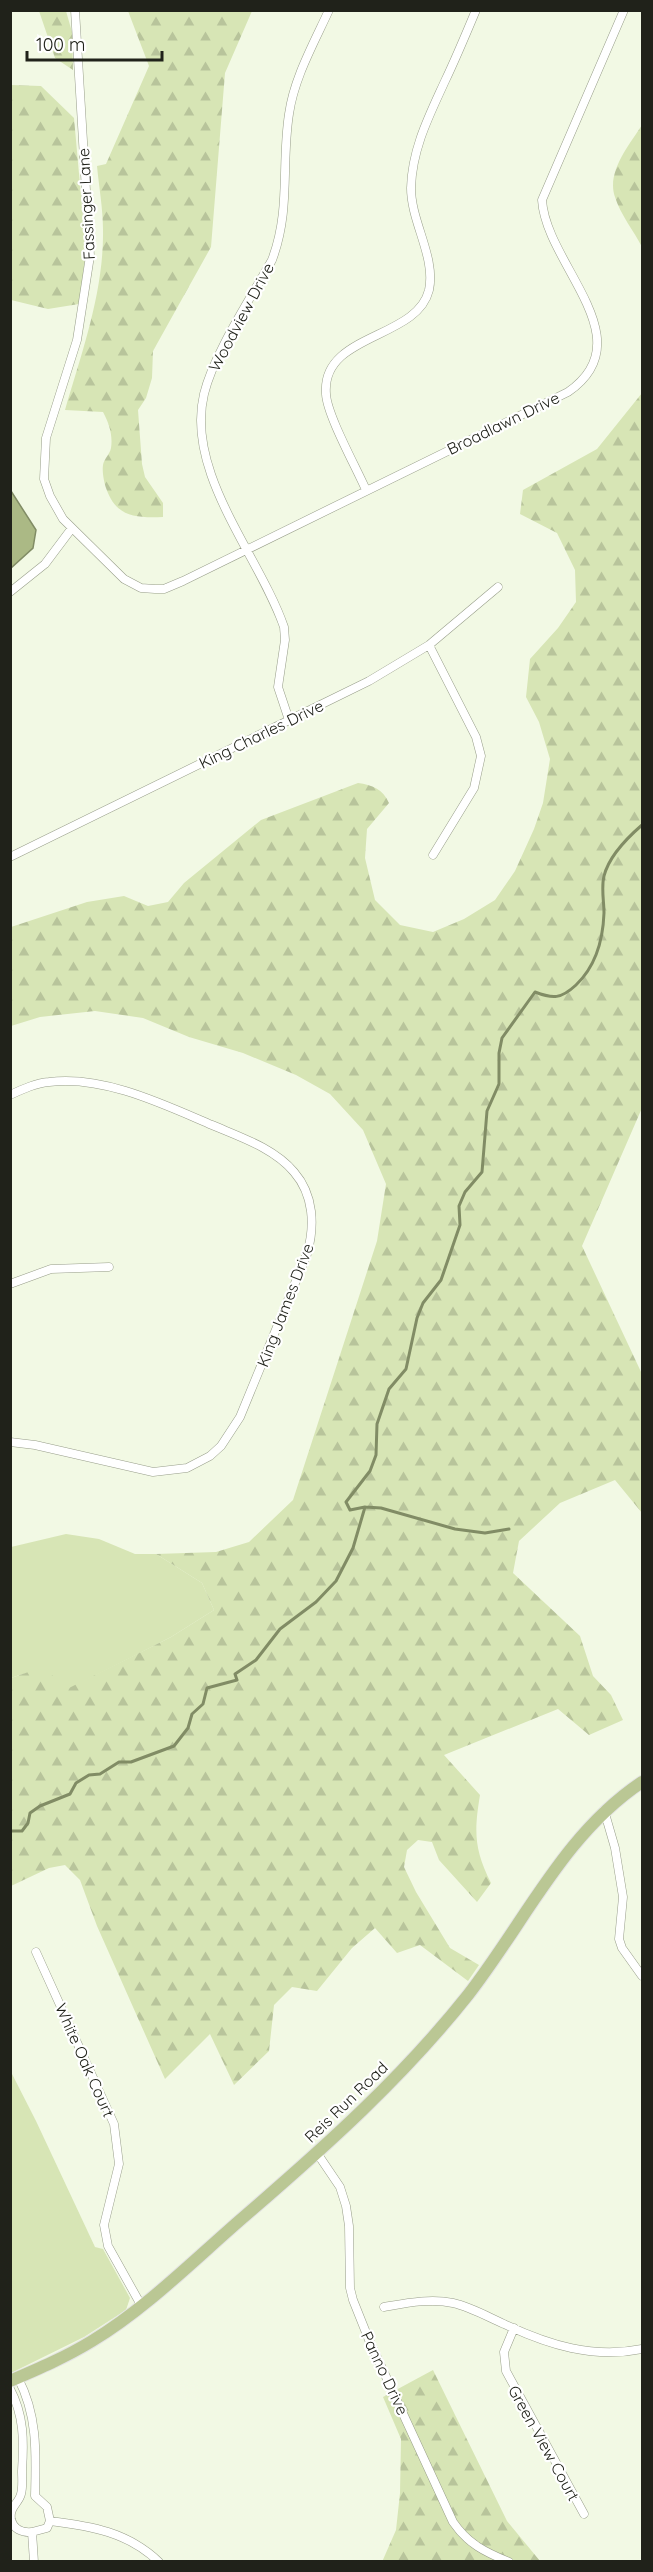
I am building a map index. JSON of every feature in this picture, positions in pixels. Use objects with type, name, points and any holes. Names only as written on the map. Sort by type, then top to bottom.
[{"type":"main road","name":"Reis Run Road","points":[[13,2383],[92,2342],[141,2305],[317,2153],[417,2056],[471,1992],[542,1886],[604,1810],[642,1782]]},
{"type":"street","name":"Fassinger Lane","points":[[72,528],[63,519],[50,496],[43,469],[46,438],[82,320],[90,256],[88,199],[82,145],[79,44],[75,10]]},
{"type":"street","name":"Woodview Drive","points":[[289,720],[278,687],[285,640],[284,627],[211,476],[201,434],[201,411],[210,375],[272,260],[279,240],[284,213],[285,138],[289,111],[297,83],[328,10]]},
{"type":"street","points":[[366,490],[327,402],[326,382],[333,366],[345,353],[405,320],[424,302],[429,291],[429,267],[412,202],[414,161],[423,130],[476,10]]},
{"type":"street","name":"Broadlawn Drive","points":[[72,528],[124,579],[147,589],[172,586],[568,392],[580,383],[594,365],[598,346],[595,325],[549,225],[542,200],[624,10]]},
{"type":"street","points":[[10,592],[45,564],[72,528]]},
{"type":"street","name":"King Charles Drive","points":[[10,857],[369,681],[429,645],[498,587]]},
{"type":"street","points":[[429,645],[476,737],[481,756],[474,788],[433,855]]},
{"type":"street","name":"King James Drive","points":[[10,1095],[49,1082],[104,1086],[153,1100],[243,1138],[269,1151],[295,1173],[308,1197],[313,1228],[307,1254],[240,1417],[225,1440],[210,1456],[187,1468],[153,1472],[35,1445],[10,1442]]},
{"type":"street","points":[[10,1284],[51,1269],[108,1267]]},
{"type":"street","points":[[604,1810],[615,1848],[623,1897],[620,1939],[622,1948],[642,1976]]},
{"type":"street","name":"White Oak Court","points":[[36,1952],[114,2124],[119,2164],[106,2210],[105,2232],[108,2246],[141,2305]]},
{"type":"street","name":"Panno Drive","points":[[317,2153],[340,2187],[346,2206],[349,2226],[350,2288],[353,2300],[369,2340],[453,2522],[463,2537],[475,2547],[509,2562]]},
{"type":"street","points":[[384,2307],[442,2301],[468,2307],[549,2343],[587,2352],[626,2352],[642,2349]]},
{"type":"street","name":"Green View Court","points":[[514,2328],[504,2352],[506,2371],[584,2514]]},
{"type":"street","points":[[13,2383],[24,2440],[21,2496],[11,2511],[12,2527],[25,2533],[47,2528],[50,2521],[47,2507],[35,2496],[21,2496]]},
{"type":"street","points":[[13,2383],[30,2403],[33,2416],[36,2440],[35,2496]]},
{"type":"street","points":[[50,2521],[109,2531],[127,2538],[159,2562]]},
{"type":"street","points":[[32,2532],[34,2562]]},
{"type":"green space","points":[[39,11],[66,11],[72,32],[73,70],[55,58]]},
{"type":"green space","points":[[128,11],[252,11],[225,73],[211,247],[153,351],[152,378],[146,398],[138,410],[145,477],[163,503],[163,517],[135,516],[115,505],[110,498],[103,477],[103,465],[110,450],[111,438],[103,412],[65,410],[85,344],[100,276],[103,222],[97,166],[106,164],[149,66]]},
{"type":"green space","points":[[11,85],[41,86],[74,118],[86,252],[79,304],[48,309],[11,300]]},
{"type":"green space","points":[[642,125],[642,247],[620,210],[613,188],[616,168]]},
{"type":"green space","points":[[642,393],[642,1108],[582,1246],[642,1374],[642,1513],[615,1480],[560,1503],[519,1541],[513,1573],[580,1636],[593,1676],[611,1695],[623,1720],[589,1735],[558,1709],[444,1755],[480,1795],[476,1830],[478,1850],[491,1883],[477,1902],[439,1860],[432,1842],[418,1840],[407,1850],[404,1867],[416,1892],[450,1948],[479,1965],[468,1981],[420,1945],[397,1953],[375,1928],[352,1948],[317,1991],[292,1987],[274,2005],[269,2051],[234,2085],[210,2034],[165,2079],[97,1926],[80,1880],[65,1865],[49,1868],[11,1886],[11,1678],[40,1668],[52,1675],[67,1689],[171,1637],[214,1610],[202,1583],[156,1554],[216,1552],[249,1542],[293,1500],[377,1241],[386,1184],[363,1130],[330,1094],[296,1075],[243,1053],[189,1037],[143,1018],[95,1011],[40,1017],[11,1026],[11,927],[87,902],[124,896],[148,906],[168,902],[184,883],[261,820],[358,783],[376,788],[384,794],[389,803],[367,829],[365,858],[375,900],[400,925],[433,932],[464,919],[495,900],[515,871],[534,829],[543,803],[550,759],[539,722],[526,697],[530,659],[558,628],[576,602],[575,570],[557,533],[520,514],[523,490],[597,449]]},
{"type":"green space","points":[[66,1534],[99,1539],[135,1554],[156,1554],[202,1583],[214,1610],[171,1637],[67,1690],[54,1679],[41,1674],[28,1673],[11,1678],[11,1547]]},
{"type":"green space","points":[[11,2072],[95,2247],[103,2249],[130,2298],[126,2310],[84,2337],[11,2373]]},
{"type":"green space","points":[[433,2370],[507,2521],[540,2561],[382,2562],[396,2530],[400,2493],[401,2439],[383,2397]]},
{"type":"shaded area","points":[[11,491],[36,530],[33,548],[11,568]]},
{"type":"waterway","points":[[10,1831],[22,1831],[28,1823],[30,1813],[40,1806],[70,1794],[76,1783],[89,1775],[100,1774],[119,1762],[131,1762],[174,1746],[188,1728],[192,1714],[203,1704],[207,1688],[237,1680],[235,1674],[256,1660],[280,1629],[316,1602],[336,1581],[353,1548],[365,1507],[350,1510],[346,1502],[370,1471],[376,1455],[377,1424],[389,1389],[406,1369],[417,1318],[423,1303],[441,1280],[460,1225],[459,1206],[465,1192],[482,1172],[487,1111],[499,1084],[499,1053],[502,1038],[535,992],[552,997],[566,993],[589,970],[602,933],[603,885],[606,869],[619,848],[642,825]]},
{"type":"waterway","points":[[365,1507],[381,1508],[455,1529],[485,1533],[509,1529]]}]
